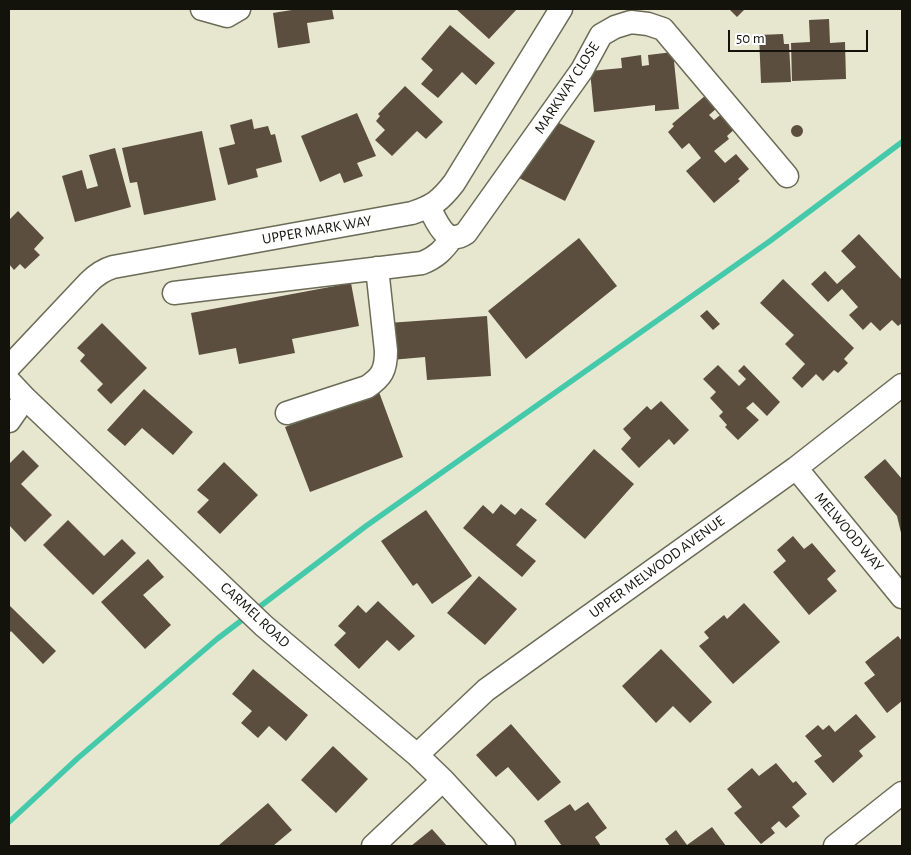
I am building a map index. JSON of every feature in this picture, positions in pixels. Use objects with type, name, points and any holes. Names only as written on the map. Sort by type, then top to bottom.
[{"type":"street","points":[[202,9],[227,16],[239,9]]},
{"type":"street","name":"UPPER MARK WAY","points":[[9,367],[89,282],[104,270],[412,213],[429,208],[443,197],[454,183],[561,9]]},
{"type":"street","name":"MARKWAY CLOSE","points":[[174,293],[422,263],[433,258],[453,238],[461,236],[466,232],[582,70],[601,35],[615,27],[632,22],[648,24],[663,29],[787,176]]},
{"type":"street","points":[[429,208],[441,231],[453,238]]},
{"type":"street","points":[[288,413],[367,387],[376,381],[383,372],[386,362],[386,351],[377,268]]},
{"type":"street","name":"CARMEL ROAD","points":[[9,381],[264,626],[418,755],[504,846]]},
{"type":"street","name":"UPPER MELWOOD AVENUE","points":[[418,755],[486,690],[796,468],[902,386]]},
{"type":"street","points":[[9,421],[25,398]]},
{"type":"street","name":"MELWOOD WAY","points":[[796,468],[902,597]]},
{"type":"street","points":[[373,846],[443,780]]},
{"type":"street","points":[[835,846],[902,793]]},
{"type":"building","points":[[298,9],[332,9],[334,19],[307,23],[310,43],[278,48],[273,13]]},
{"type":"building","points":[[456,9],[517,9],[489,39]]},
{"type":"building","points":[[729,9],[745,9],[737,17]]},
{"type":"building","points":[[829,19],[830,43],[845,42],[846,79],[792,81],[791,43],[810,42],[809,20]]},
{"type":"building","points":[[450,25],[495,63],[476,85],[462,72],[438,98],[421,84],[433,70],[421,59]]},
{"type":"building","points":[[783,34],[784,44],[789,44],[791,82],[761,83],[759,35]]},
{"type":"building","points":[[673,52],[679,109],[655,111],[655,105],[594,112],[590,71],[622,68],[621,58],[641,55],[642,66],[649,65],[648,55]]},
{"type":"building","points":[[405,86],[443,122],[426,139],[417,131],[392,156],[375,140],[385,130],[376,121],[380,116],[378,114]]},
{"type":"building","points":[[706,95],[717,108],[709,115],[714,120],[724,112],[737,127],[727,136],[729,139],[714,151],[725,163],[736,154],[749,169],[738,179],[740,181],[714,203],[686,171],[701,158],[689,143],[682,149],[668,132],[674,126],[672,124]]},
{"type":"building","points":[[357,113],[376,156],[357,163],[363,176],[344,183],[340,173],[320,182],[301,136]]},
{"type":"building","points":[[549,118],[595,141],[565,201],[519,178]]},
{"type":"building","points":[[252,119],[254,129],[268,126],[271,135],[275,134],[282,162],[256,169],[258,177],[228,185],[219,148],[235,144],[230,125]]},
{"type":"building","points":[[795,125],[799,125],[803,131],[799,137],[795,137],[791,133],[791,129]]},
{"type":"building","points":[[202,131],[216,200],[144,215],[137,182],[130,183],[122,148]]},
{"type":"building","points":[[115,148],[131,207],[75,222],[62,176],[82,170],[87,189],[98,186],[89,155]]},
{"type":"building","points":[[18,211],[44,238],[34,249],[40,255],[25,269],[20,264],[14,270],[9,264],[9,220]]},
{"type":"building","points":[[859,234],[902,280],[902,323],[898,326],[892,320],[880,331],[871,322],[863,330],[849,315],[858,307],[842,289],[828,302],[811,284],[825,271],[837,284],[856,267],[841,251]]},
{"type":"building","points":[[579,238],[617,286],[526,359],[488,311]]},
{"type":"building","points":[[783,279],[854,348],[844,359],[848,363],[838,373],[834,370],[823,381],[816,374],[802,388],[792,378],[805,364],[785,344],[794,335],[760,303]]},
{"type":"building","points":[[351,283],[359,326],[292,339],[295,353],[239,364],[236,348],[199,355],[191,313]]},
{"type":"building","points":[[707,310],[720,324],[713,330],[700,316]]},
{"type":"building","points":[[487,316],[491,376],[427,380],[425,357],[391,360],[388,323]]},
{"type":"building","points":[[102,323],[147,368],[111,404],[97,390],[103,384],[80,361],[85,355],[77,348]]},
{"type":"building","points":[[718,365],[739,386],[746,379],[738,371],[744,365],[780,402],[767,416],[753,402],[746,408],[759,420],[738,440],[725,427],[727,425],[719,416],[723,412],[710,398],[716,392],[703,379]]},
{"type":"building","points":[[144,389],[193,432],[173,455],[142,428],[125,446],[107,430]]},
{"type":"building","points":[[379,392],[403,457],[310,492],[285,427]]},
{"type":"building","points":[[661,401],[689,430],[674,445],[669,439],[639,468],[621,449],[631,438],[623,429],[647,406],[651,410]]},
{"type":"building","points":[[594,449],[634,484],[585,539],[545,504]]},
{"type":"building","points":[[23,450],[39,466],[21,484],[52,515],[25,542],[9,525],[9,464]]},
{"type":"building","points":[[885,459],[902,479],[902,537],[897,516],[864,477]]},
{"type":"building","points":[[224,462],[258,495],[220,534],[197,512],[209,500],[197,490]]},
{"type":"building","points":[[501,504],[515,515],[521,508],[537,520],[516,545],[536,561],[522,577],[463,528],[483,505],[493,514]]},
{"type":"building","points":[[426,510],[472,576],[432,604],[417,583],[413,586],[381,541]]},
{"type":"building","points":[[68,520],[104,556],[122,539],[136,553],[93,595],[43,545]]},
{"type":"building","points":[[793,536],[804,549],[812,543],[836,571],[827,579],[837,591],[809,615],[773,572],[786,561],[777,550]]},
{"type":"building","points":[[148,559],[164,577],[143,595],[171,625],[145,649],[101,602]]},
{"type":"building","points":[[479,576],[517,609],[485,645],[447,613]]},
{"type":"building","points":[[378,601],[415,636],[399,651],[387,640],[359,669],[334,645],[346,633],[338,626],[358,605],[366,613]]},
{"type":"building","points":[[744,603],[780,642],[733,684],[699,646],[709,638],[704,632],[724,615],[727,619]]},
{"type":"building","points":[[9,605],[56,651],[43,664],[11,631],[9,634]]},
{"type":"building","points":[[898,636],[902,641],[902,701],[887,713],[864,683],[875,675],[865,662]]},
{"type":"building","points":[[661,649],[712,702],[690,723],[673,706],[656,723],[622,686]]},
{"type":"building","points":[[253,669],[308,715],[286,741],[269,726],[258,738],[241,723],[252,711],[232,694]]},
{"type":"building","points":[[856,714],[876,737],[859,751],[863,756],[833,783],[814,761],[822,756],[805,736],[818,725],[823,730],[829,725],[835,732]]},
{"type":"building","points":[[511,724],[561,782],[538,801],[508,767],[496,777],[476,755]]},
{"type":"building","points":[[333,746],[368,779],[336,813],[301,780]]},
{"type":"building","points":[[776,763],[793,783],[796,781],[807,794],[792,807],[800,816],[786,828],[779,821],[771,828],[775,833],[761,844],[734,813],[742,807],[727,789],[752,768],[759,776]]},
{"type":"building","points":[[588,802],[607,828],[595,837],[601,846],[562,846],[544,821],[570,804],[575,811]]},
{"type":"building","points":[[268,803],[292,830],[273,846],[218,846]]},
{"type":"building","points":[[712,827],[726,846],[670,846],[665,839],[676,830],[687,845]]},
{"type":"building","points":[[432,829],[447,846],[411,846]]},
{"type":"waterway","points":[[254,611],[366,526],[770,241],[902,142]]},
{"type":"waterway","points":[[9,822],[78,758],[217,639],[246,617]]}]
